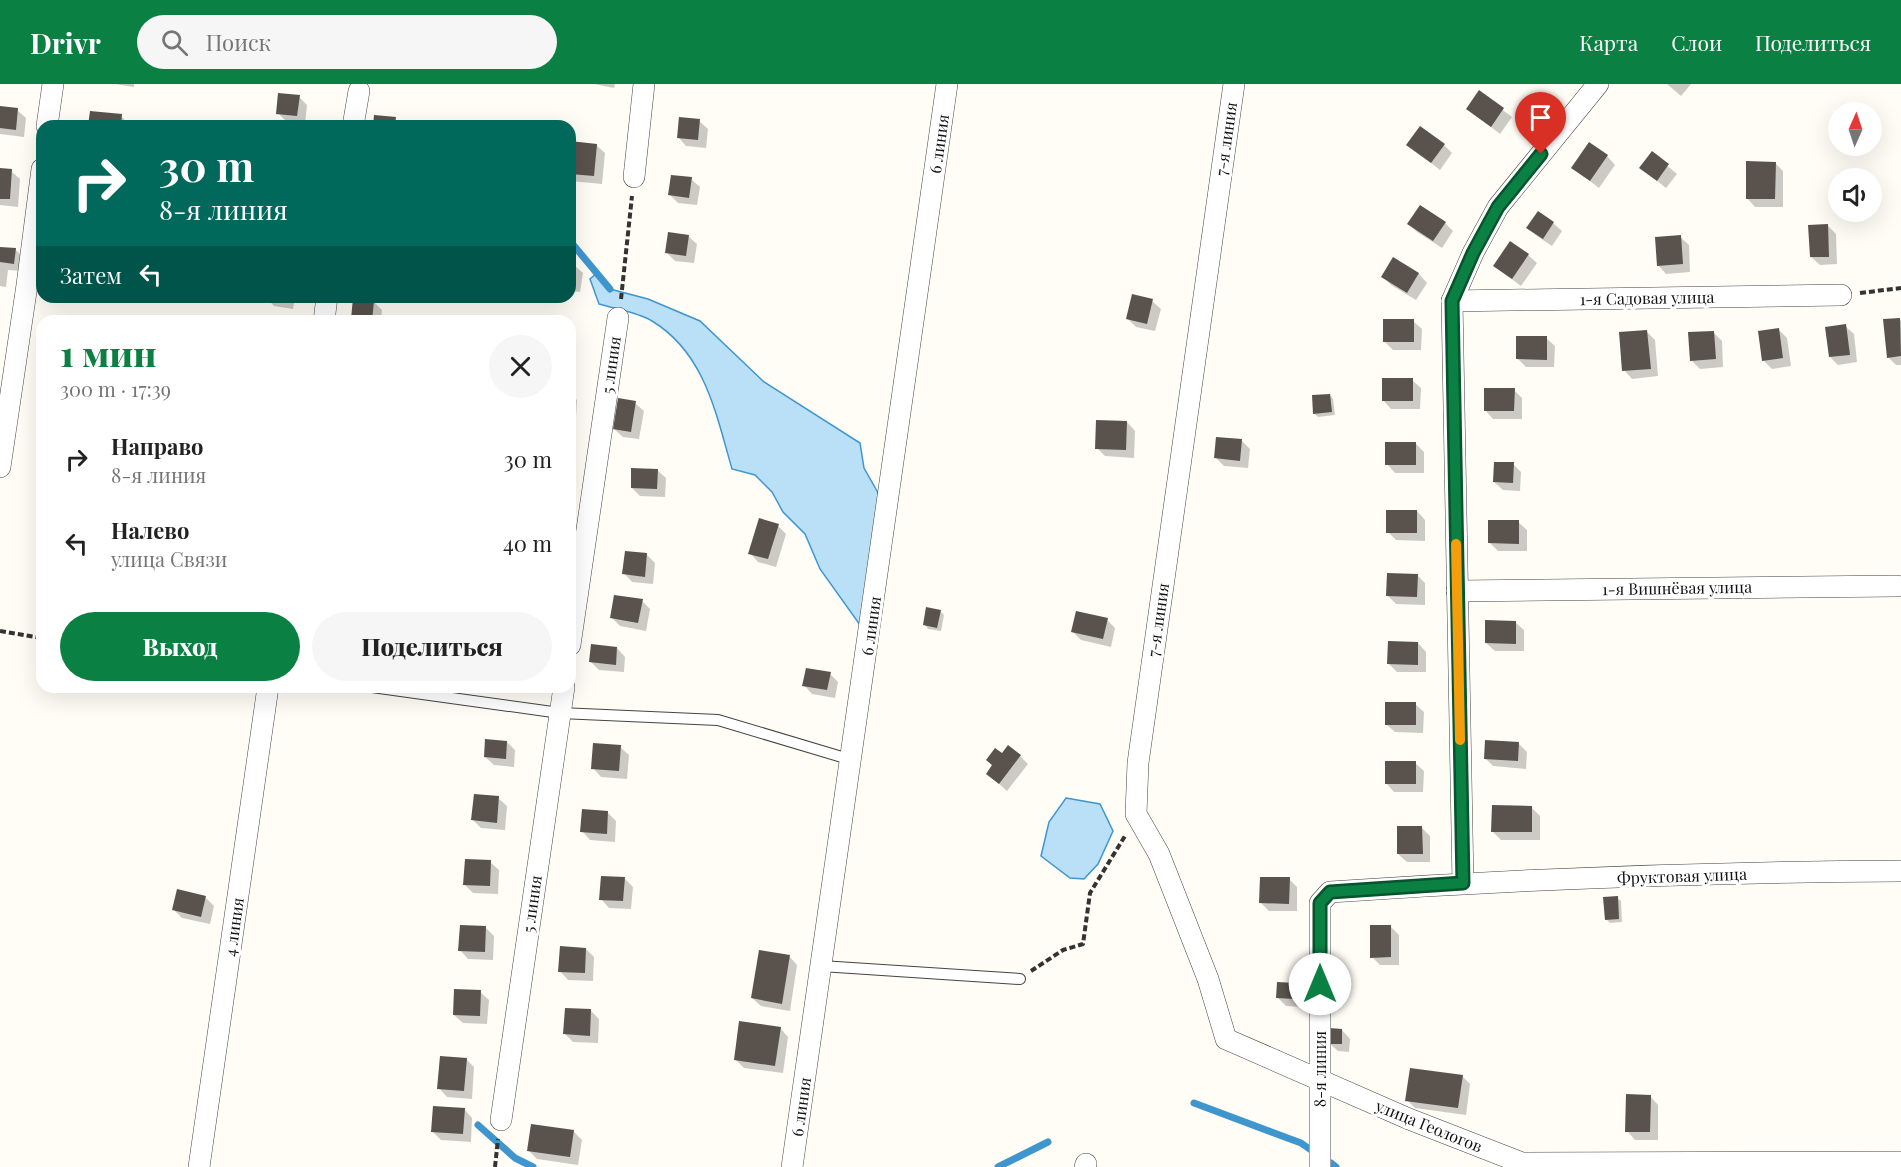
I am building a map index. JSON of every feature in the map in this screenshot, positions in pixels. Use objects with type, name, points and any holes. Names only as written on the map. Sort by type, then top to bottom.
[{"type":"street","points":[[48,120],[53,84]]},
{"type":"street","points":[[634,177],[644,84]]},
{"type":"street","name":"6 линия","points":[[792,1167],[947,84]]},
{"type":"street","name":"7-я линия","points":[[1136,813],[1138,763],[1234,84]]},
{"type":"street","points":[[1463,883],[1452,301],[1473,253],[1498,207],[1598,84]]},
{"type":"street","points":[[354,120],[359,91]]},
{"type":"street","points":[[0,467],[36,215]]},
{"type":"street","name":"1-я Садовая улица","points":[[1452,301],[1841,295]]},
{"type":"street","name":"5 линия","points":[[576,604],[618,318]]},
{"type":"street","name":"1-я Вишнёвая улица","points":[[1457,591],[1898,586]]},
{"type":"street","name":"4 линия","points":[[199,1167],[267,693]]},
{"type":"street","name":"5 линия","points":[[501,1120],[563,693]]},
{"type":"street","points":[[1136,813],[1163,864],[1208,979],[1226,1039],[1319,1081]]},
{"type":"street","name":"Фруктовая улица","points":[[1463,883],[1901,871]]},
{"type":"street","name":"8-я линия","points":[[1320,1157],[1320,903],[1330,892],[1463,883]]},
{"type":"street","name":"улица Геологов","points":[[1319,1081],[1522,1163],[1901,1162]]},
{"type":"lane","points":[[415,693],[560,713],[717,720],[852,760]]},
{"type":"lane","points":[[821,966],[1020,979]]},
{"type":"path","name":"5 линия","points":[[618,318],[634,177]]},
{"type":"path","points":[[1841,295],[1901,288]]},
{"type":"path","points":[[0,631],[36,637]]},
{"type":"path","points":[[1020,979],[1064,950],[1083,944],[1090,893],[1119,847],[1136,813]]},
{"type":"path","points":[[495,1167],[501,1120]]},
{"type":"water","points":[[597,273],[610,289],[648,299],[700,321],[764,382],[860,443],[864,468],[885,505],[860,625],[820,569],[805,534],[783,512],[772,492],[755,475],[732,469],[714,406],[706,386],[685,350],[670,334],[652,321],[633,313],[599,304],[590,279]]},
{"type":"water","points":[[1066,798],[1100,804],[1113,831],[1098,864],[1084,879],[1070,878],[1041,856],[1049,822]]},
{"type":"building","points":[[1479,90],[1504,108],[1491,127],[1466,109]]},
{"type":"building","points":[[278,93],[300,95],[297,116],[276,114]]},
{"type":"building","points":[[0,106],[18,108],[16,130],[0,128]]},
{"type":"building","points":[[90,111],[122,114],[122,120],[89,120]]},
{"type":"building","points":[[374,115],[396,117],[396,120],[374,120]]},
{"type":"building","points":[[679,117],[700,119],[698,140],[677,138]]},
{"type":"building","points":[[1420,126],[1445,144],[1431,163],[1406,145]]},
{"type":"building","points":[[576,142],[597,144],[594,176],[576,174]]},
{"type":"building","points":[[1589,142],[1608,155],[1590,181],[1571,168]]},
{"type":"building","points":[[1652,151],[1669,164],[1657,181],[1639,168]]},
{"type":"building","points":[[1746,161],[1776,162],[1775,199],[1746,199]]},
{"type":"building","points":[[0,168],[12,169],[10,199],[0,199]]},
{"type":"building","points":[[671,175],[692,177],[689,198],[668,195]]},
{"type":"building","points":[[1420,205],[1446,222],[1433,241],[1407,224]]},
{"type":"building","points":[[1538,211],[1554,222],[1543,239],[1526,228]]},
{"type":"building","points":[[1828,224],[1829,257],[1810,257],[1808,225]]},
{"type":"building","points":[[668,232],[689,235],[686,256],[665,253]]},
{"type":"building","points":[[1681,235],[1683,264],[1657,266],[1655,237]]},
{"type":"building","points":[[1510,241],[1529,254],[1512,279],[1493,266]]},
{"type":"building","points":[[0,247],[16,248],[14,264],[0,262]]},
{"type":"building","points":[[1393,257],[1419,273],[1407,293],[1381,277]]},
{"type":"building","points":[[1132,294],[1153,299],[1147,324],[1126,319]]},
{"type":"building","points":[[353,303],[374,303],[373,315],[351,315]]},
{"type":"building","points":[[1900,318],[1901,356],[1887,358],[1883,319]]},
{"type":"building","points":[[1383,319],[1414,319],[1414,342],[1383,342]]},
{"type":"building","points":[[1846,324],[1850,355],[1829,357],[1825,327]]},
{"type":"building","points":[[1779,328],[1783,358],[1762,361],[1758,331]]},
{"type":"building","points":[[1647,330],[1651,369],[1622,371],[1619,332]]},
{"type":"building","points":[[1714,331],[1716,359],[1690,361],[1688,332]]},
{"type":"building","points":[[1516,336],[1547,336],[1547,360],[1516,359]]},
{"type":"building","points":[[1382,378],[1413,378],[1413,401],[1382,401]]},
{"type":"building","points":[[1484,388],[1515,388],[1514,411],[1484,411]]},
{"type":"building","points":[[1330,394],[1332,412],[1313,414],[1312,395]]},
{"type":"building","points":[[618,398],[636,401],[631,432],[613,429]]},
{"type":"building","points":[[1096,420],[1127,421],[1126,450],[1095,449]]},
{"type":"building","points":[[1216,437],[1242,439],[1240,461],[1214,458]]},
{"type":"building","points":[[1385,442],[1416,442],[1416,465],[1385,465]]},
{"type":"building","points":[[1494,462],[1514,462],[1513,483],[1493,482]]},
{"type":"building","points":[[631,468],[658,469],[657,489],[631,488]]},
{"type":"building","points":[[1386,510],[1417,510],[1417,533],[1386,533]]},
{"type":"building","points":[[759,518],[779,524],[768,559],[748,554]]},
{"type":"building","points":[[1488,520],[1519,520],[1519,544],[1488,543]]},
{"type":"building","points":[[625,551],[647,553],[645,577],[622,574]]},
{"type":"building","points":[[1387,573],[1418,574],[1417,597],[1386,596]]},
{"type":"building","points":[[614,595],[643,599],[638,623],[610,618]]},
{"type":"building","points":[[926,607],[941,610],[937,628],[923,625]]},
{"type":"building","points":[[1076,611],[1108,618],[1103,639],[1071,632]]},
{"type":"building","points":[[1485,620],[1516,621],[1516,644],[1485,643]]},
{"type":"building","points":[[1388,641],[1418,642],[1418,665],[1387,664]]},
{"type":"building","points":[[591,644],[617,647],[616,665],[589,662]]},
{"type":"building","points":[[806,668],[831,672],[827,690],[802,686]]},
{"type":"building","points":[[1385,702],[1416,702],[1416,725],[1385,725]]},
{"type":"building","points":[[485,739],[507,741],[506,759],[484,757]]},
{"type":"building","points":[[1485,740],[1519,742],[1518,761],[1484,759]]},
{"type":"building","points":[[593,743],[621,745],[619,771],[591,769]]},
{"type":"building","points":[[1008,745],[1021,755],[999,784],[986,774],[992,765],[986,760],[995,748],[1002,753]]},
{"type":"building","points":[[1385,761],[1416,761],[1416,784],[1385,784]]},
{"type":"building","points":[[474,794],[499,796],[497,823],[471,820]]},
{"type":"building","points":[[1492,805],[1532,806],[1532,832],[1491,832]]},
{"type":"building","points":[[582,809],[608,811],[607,834],[580,832]]},
{"type":"building","points":[[1397,826],[1422,826],[1423,854],[1397,854]]},
{"type":"building","points":[[465,859],[491,860],[490,886],[463,885]]},
{"type":"building","points":[[601,876],[625,877],[623,901],[599,900]]},
{"type":"building","points":[[1260,877],[1290,877],[1289,904],[1259,903]]},
{"type":"building","points":[[177,889],[206,896],[201,917],[172,910]]},
{"type":"building","points":[[1618,896],[1619,919],[1605,920],[1603,897]]},
{"type":"building","points":[[460,925],[486,926],[485,952],[458,951]]},
{"type":"building","points":[[1370,925],[1391,925],[1391,957],[1370,958]]},
{"type":"building","points":[[560,946],[586,948],[585,973],[558,972]]},
{"type":"building","points":[[759,950],[790,955],[782,1004],[751,998]]},
{"type":"building","points":[[1277,982],[1296,983],[1295,999],[1276,998]]},
{"type":"building","points":[[454,989],[481,990],[480,1016],[453,1015]]},
{"type":"building","points":[[565,1008],[591,1009],[590,1036],[563,1034]]},
{"type":"building","points":[[739,1021],[781,1027],[775,1066],[734,1060]]},
{"type":"building","points":[[1329,1028],[1342,1029],[1342,1044],[1328,1044]]},
{"type":"building","points":[[440,1056],[467,1058],[464,1091],[437,1089]]},
{"type":"building","points":[[1410,1068],[1463,1075],[1458,1108],[1405,1101]]},
{"type":"building","points":[[1626,1094],[1651,1095],[1650,1132],[1625,1132]]},
{"type":"building","points":[[433,1106],[465,1108],[463,1134],[431,1132]]},
{"type":"building","points":[[531,1124],[574,1130],[570,1157],[527,1151]]},
{"type":"waterway","points":[[576,248],[610,289]]},
{"type":"waterway","points":[[1194,1103],[1301,1143],[1311,1150]]},
{"type":"waterway","points":[[478,1125],[515,1158],[533,1167]]},
{"type":"waterway","points":[[998,1167],[1048,1142]]},
{"type":"waterway","points":[[1331,1163],[1336,1167]]},
{"type":"slow traffic","points":[[1456,544],[1460,740]]},
{"type":"route","points":[[1320,984],[1320,903],[1330,892],[1463,883],[1452,301],[1473,253],[1498,207],[1541,154]]}]
